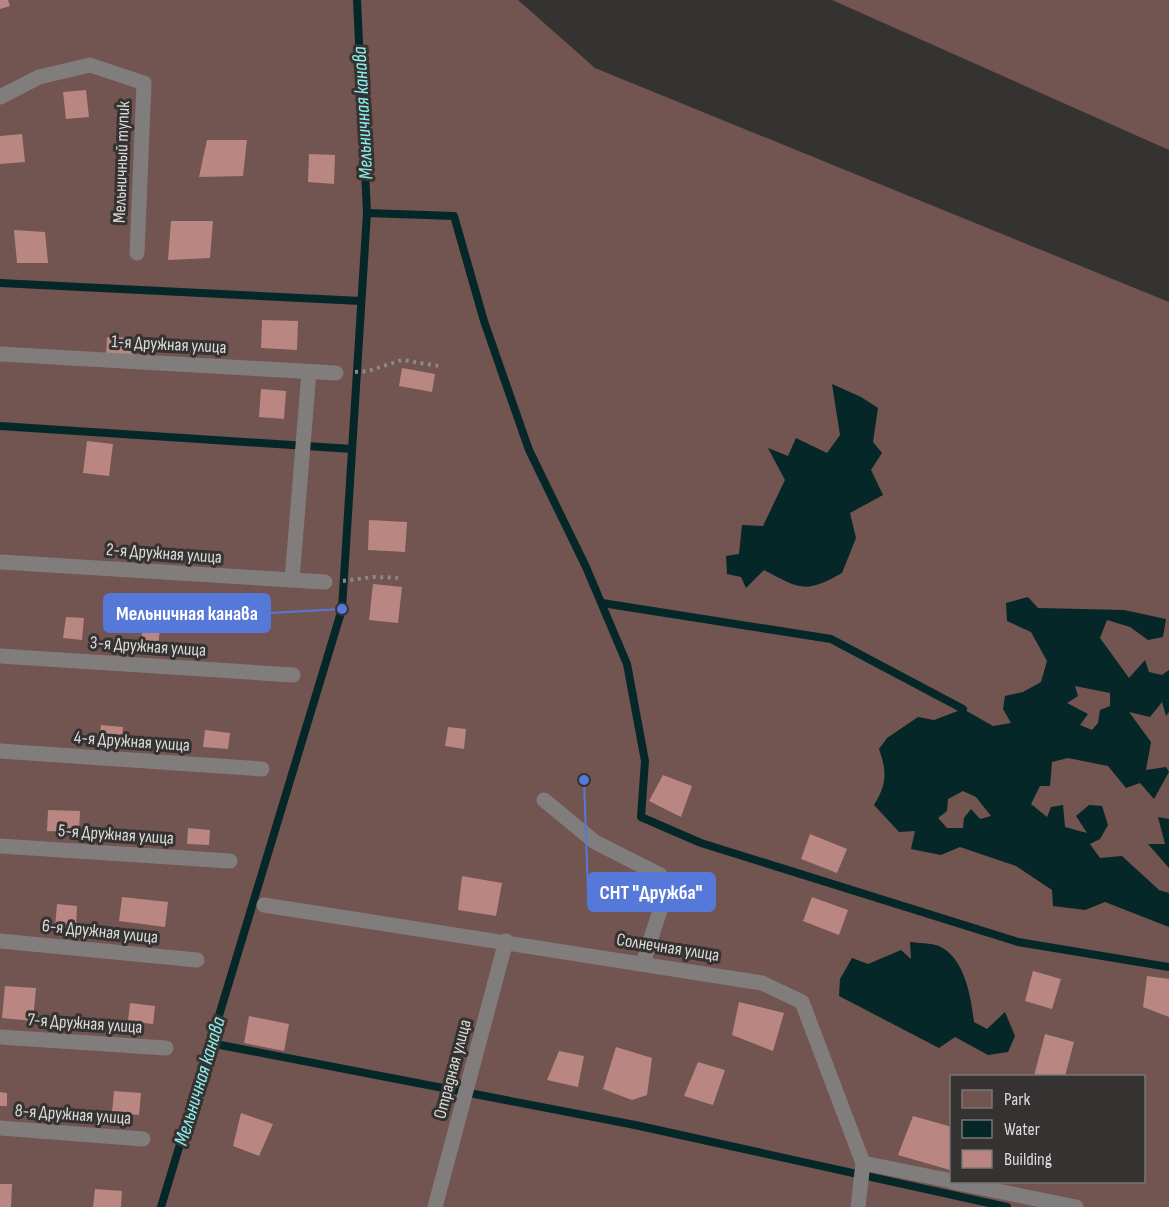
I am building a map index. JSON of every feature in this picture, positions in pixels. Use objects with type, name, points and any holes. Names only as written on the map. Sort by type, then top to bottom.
[{"type":"lane","name":"Мельничный тупик","points":[[0,97],[39,77],[90,65],[144,83],[137,253]]},
{"type":"lane","name":"1-я Дружная улица","points":[[0,354],[336,373]]},
{"type":"lane","points":[[292,580],[309,372]]},
{"type":"lane","name":"2-я Дружная улица","points":[[0,562],[325,582]]},
{"type":"lane","name":"3-я Дружная улица","points":[[0,656],[293,675]]},
{"type":"lane","name":"4-я Дружная улица","points":[[0,751],[262,769]]},
{"type":"lane","points":[[544,800],[595,842],[660,875],[662,904],[643,963]]},
{"type":"lane","name":"5-я Дружная улица","points":[[0,846],[230,861]]},
{"type":"lane","name":"Солнечная улица","points":[[264,905],[506,940],[762,983],[802,1002],[863,1163]]},
{"type":"lane","name":"Отрадная улица","points":[[435,1207],[506,940]]},
{"type":"lane","name":"6-я Дружная улица","points":[[0,941],[196,960]]},
{"type":"lane","name":"7-я Дружная улица","points":[[0,1037],[166,1048]]},
{"type":"lane","name":"8-я Дружная улица","points":[[0,1128],[143,1139]]},
{"type":"lane","points":[[858,1207],[863,1163],[950,1181]]},
{"type":"lane","points":[[962,1183],[1076,1207]]},
{"type":"path","points":[[336,373],[368,371],[402,360],[439,366]]},
{"type":"path","points":[[325,582],[373,577],[402,578]]},
{"type":"green space","points":[[0,0],[518,0],[595,68],[1169,302],[1169,1207],[0,1207]]},
{"type":"green space","points":[[832,0],[1169,0],[1169,150]]},
{"type":"water","points":[[832,384],[861,397],[878,408],[873,442],[882,453],[871,470],[883,495],[850,513],[856,538],[842,573],[819,584],[803,586],[795,585],[764,570],[746,588],[741,577],[727,574],[726,556],[739,554],[742,525],[763,526],[785,480],[768,448],[788,456],[796,438],[827,453],[840,435]]},
{"type":"water","points":[[1028,597],[1038,608],[1124,610],[1166,619],[1163,637],[1148,640],[1130,627],[1107,620],[1100,638],[1129,678],[1145,660],[1149,672],[1162,675],[1169,670],[1169,712],[1166,716],[1162,702],[1150,717],[1129,712],[1151,742],[1146,770],[1166,767],[1169,772],[1154,799],[1140,783],[1126,788],[1108,766],[1068,758],[1052,762],[1050,786],[1040,786],[1031,804],[1047,817],[1051,807],[1063,805],[1065,827],[1087,833],[1076,816],[1089,805],[1102,806],[1108,825],[1100,839],[1090,844],[1100,858],[1122,856],[1159,890],[1169,893],[1169,927],[1105,902],[1085,910],[1053,906],[1052,890],[1016,866],[960,847],[941,855],[911,849],[915,831],[899,832],[874,805],[884,778],[879,749],[887,738],[918,717],[934,720],[963,709],[993,726],[1011,723],[1003,709],[1005,696],[1023,692],[1041,682],[1047,661],[1031,632],[1007,621],[1006,603]],"holes":[[[1075,686],[1110,693],[1110,706],[1100,710],[1098,723],[1092,730],[1080,725],[1088,714],[1067,703],[1078,696]],[[963,791],[976,797],[991,816],[980,819],[971,809],[964,818],[963,828],[947,828],[938,818],[947,811],[948,799]]]},
{"type":"water","points":[[1158,817],[1169,819],[1169,868],[1148,844],[1165,844]]},
{"type":"water","points":[[910,942],[939,946],[955,959],[965,979],[974,1022],[987,1029],[1005,1012],[1015,1036],[1008,1052],[988,1055],[955,1037],[939,1048],[839,996],[840,979],[852,958],[868,964],[901,950],[911,959]]},
{"type":"building","points":[[0,0],[8,0],[10,6],[0,9]]},
{"type":"building","points":[[86,90],[89,117],[66,119],[63,92]]},
{"type":"building","points":[[22,134],[25,162],[0,164],[0,136]]},
{"type":"building","points":[[207,140],[247,140],[243,176],[199,177]]},
{"type":"building","points":[[309,154],[335,155],[334,184],[308,182]]},
{"type":"building","points":[[171,221],[213,221],[210,258],[168,260]]},
{"type":"building","points":[[14,230],[45,232],[48,263],[17,263]]},
{"type":"building","points":[[262,320],[298,321],[297,350],[261,348]]},
{"type":"building","points":[[107,337],[134,338],[133,357],[106,356]]},
{"type":"building","points":[[402,368],[435,374],[432,392],[399,386]]},
{"type":"building","points":[[261,389],[286,391],[284,419],[259,417]]},
{"type":"building","points":[[87,441],[113,444],[109,476],[83,473]]},
{"type":"building","points":[[369,520],[407,522],[405,552],[368,550]]},
{"type":"building","points":[[373,584],[402,587],[398,623],[369,620]]},
{"type":"building","points":[[66,617],[84,618],[82,640],[63,638]]},
{"type":"building","points":[[143,626],[160,627],[158,650],[140,648]]},
{"type":"building","points":[[101,725],[123,727],[122,744],[99,742]]},
{"type":"building","points":[[448,727],[466,729],[464,749],[445,746]]},
{"type":"building","points":[[205,730],[230,733],[228,749],[203,747]]},
{"type":"building","points":[[663,775],[692,786],[681,817],[649,801]]},
{"type":"building","points":[[48,810],[80,811],[79,832],[47,831]]},
{"type":"building","points":[[188,828],[210,830],[209,845],[187,844]]},
{"type":"building","points":[[810,834],[847,849],[837,873],[801,859]]},
{"type":"building","points":[[462,876],[502,883],[496,916],[458,910]]},
{"type":"building","points":[[122,897],[168,902],[165,927],[119,921]]},
{"type":"building","points":[[812,897],[848,910],[839,935],[803,921]]},
{"type":"building","points":[[57,904],[77,906],[76,929],[55,928]]},
{"type":"building","points":[[1033,971],[1061,979],[1052,1009],[1025,1001]]},
{"type":"building","points":[[1147,976],[1169,979],[1169,1017],[1143,1007]]},
{"type":"building","points":[[5,986],[36,988],[33,1021],[2,1018]]},
{"type":"building","points":[[739,1002],[784,1013],[773,1051],[732,1035]]},
{"type":"building","points":[[130,1003],[155,1006],[153,1024],[128,1021]]},
{"type":"building","points":[[249,1016],[289,1024],[284,1051],[244,1043]]},
{"type":"building","points":[[1045,1034],[1074,1042],[1065,1075],[1034,1075]]},
{"type":"building","points":[[616,1047],[652,1058],[647,1095],[632,1100],[603,1089]]},
{"type":"building","points":[[559,1051],[584,1056],[578,1087],[547,1080]]},
{"type":"building","points":[[698,1062],[725,1070],[713,1105],[684,1096]]},
{"type":"building","points":[[114,1091],[141,1093],[139,1115],[112,1113]]},
{"type":"building","points":[[0,1092],[7,1093],[7,1106],[0,1106]]},
{"type":"building","points":[[241,1113],[273,1124],[259,1156],[233,1146]]},
{"type":"building","points":[[913,1116],[950,1126],[950,1170],[898,1155]]},
{"type":"building","points":[[0,1184],[12,1184],[11,1207],[0,1207]]},
{"type":"building","points":[[95,1189],[122,1191],[121,1207],[93,1207]]},
{"type":"waterway","name":"Мельничная канава","points":[[161,1207],[342,609],[367,213],[357,0]]},
{"type":"waterway","points":[[367,213],[454,216],[484,321],[529,450],[586,567],[627,664],[645,761],[641,817],[701,843],[1018,942],[1169,967]]},
{"type":"waterway","points":[[0,283],[361,301]]},
{"type":"waterway","points":[[0,426],[352,449]]},
{"type":"waterway","points":[[602,603],[831,639],[963,709]]},
{"type":"waterway","points":[[210,1043],[635,1125],[1007,1207]]},
{"type":"place","name":"Мельничная канава","points":[[342,609]]},
{"type":"place","name":"СНТ \"Дружба\"","points":[[584,780]]}]
